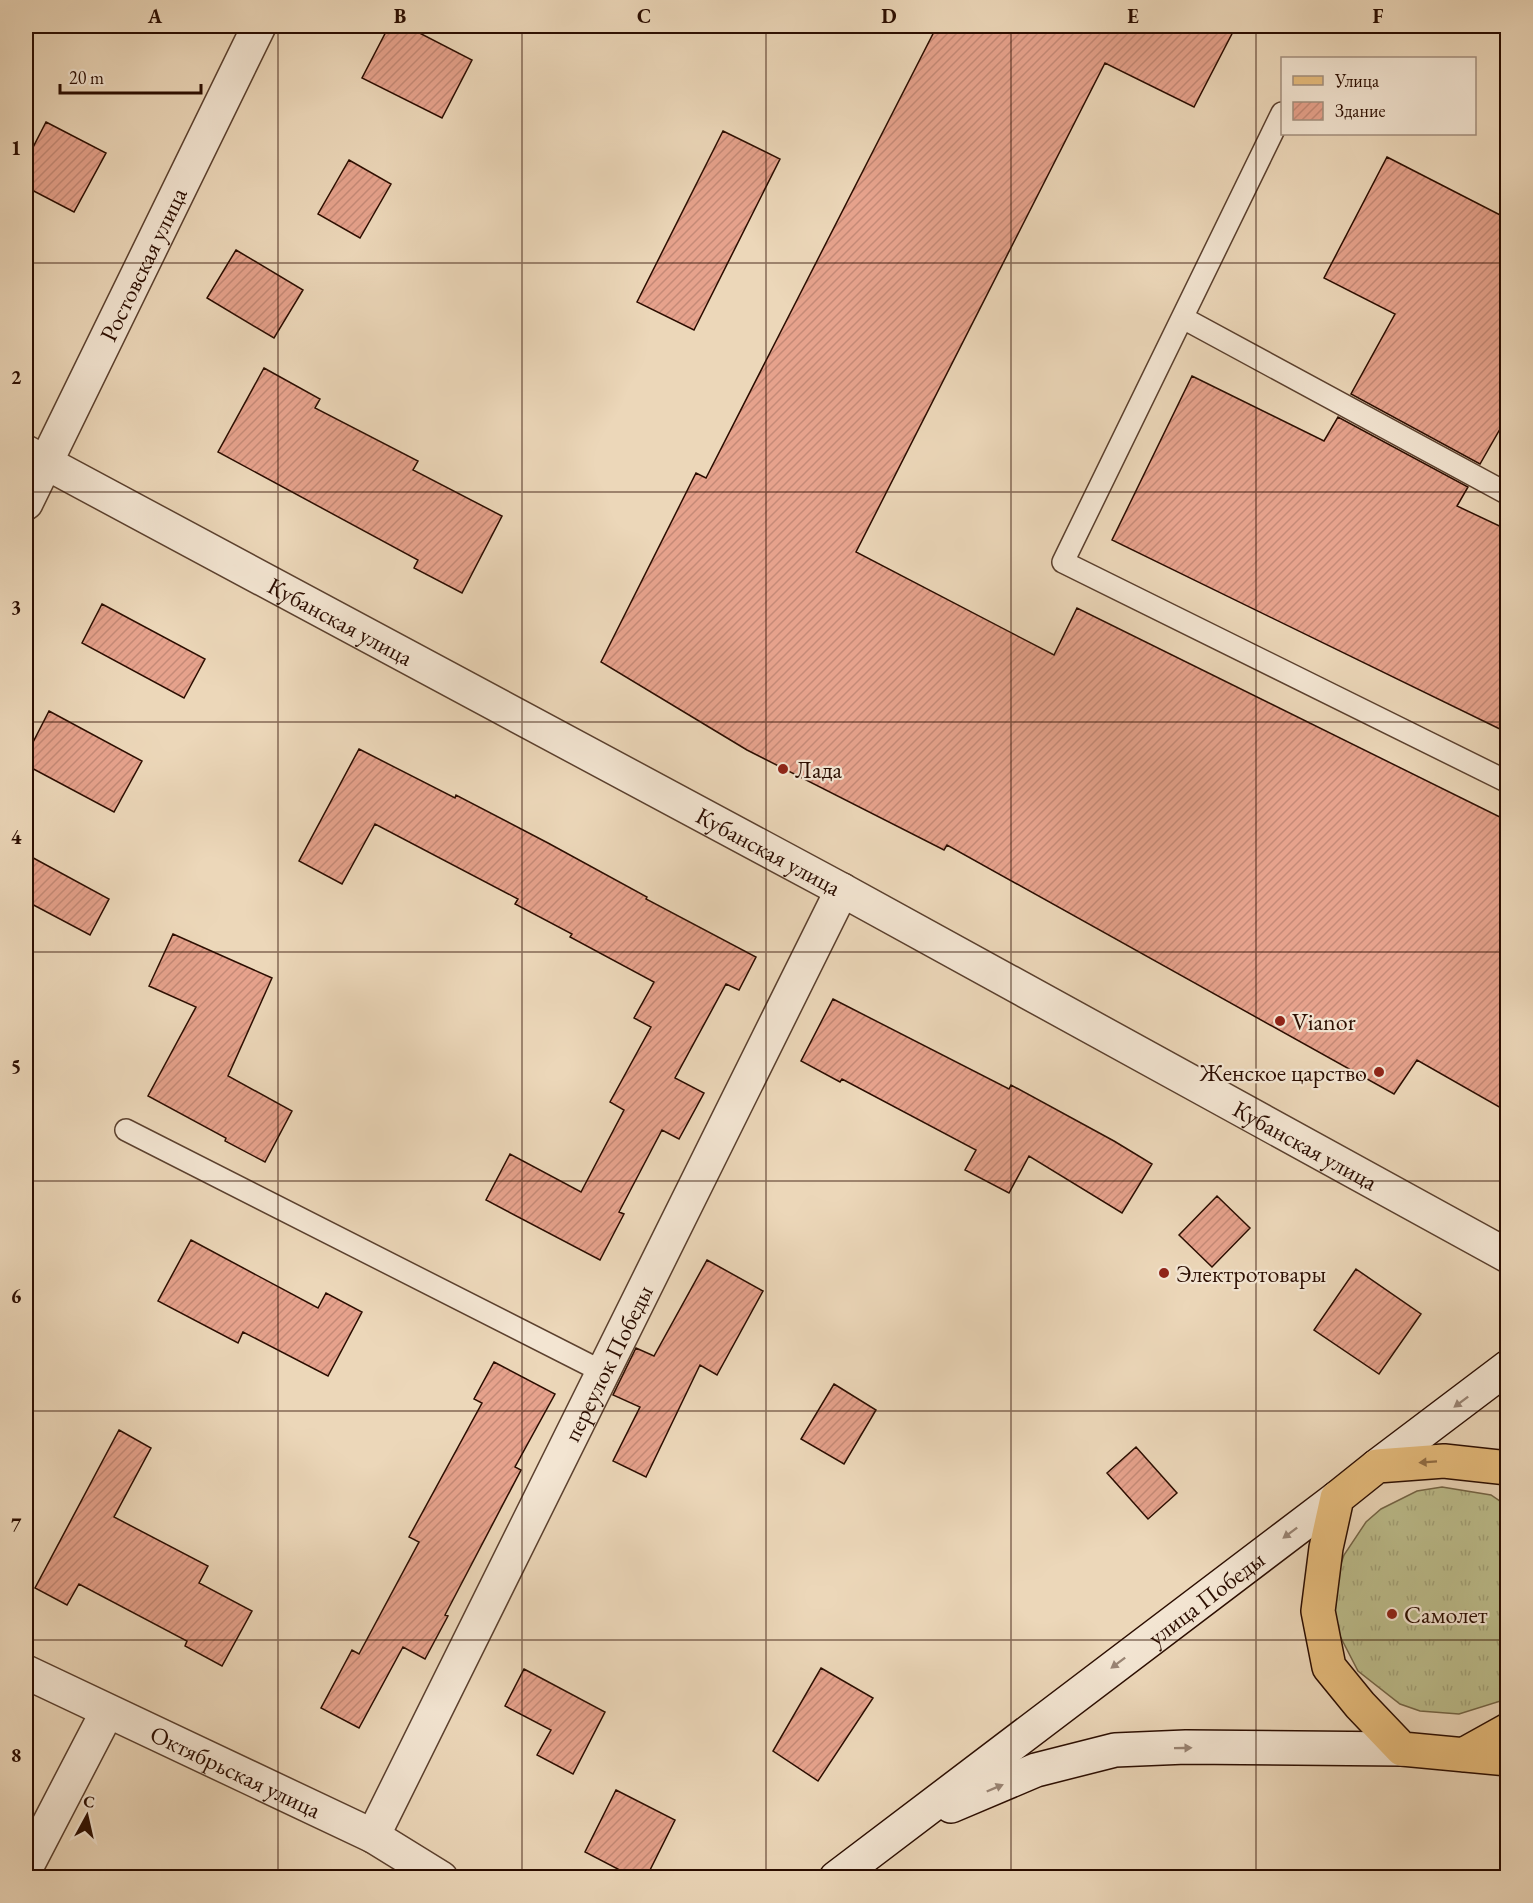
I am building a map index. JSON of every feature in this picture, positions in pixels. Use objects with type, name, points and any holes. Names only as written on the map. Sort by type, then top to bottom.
[{"type":"main road","points":[[1377,1466],[1444,1461],[1508,1468]]},
{"type":"main road","name":"улица Победы","points":[[1337,1498],[1377,1466]]},
{"type":"main road","points":[[1337,1498],[1326,1548],[1318,1611],[1329,1667],[1360,1705],[1402,1749],[1508,1759]]},
{"type":"main road","points":[[1463,1755],[1508,1730]]},
{"type":"street","name":"Ростовская улица","points":[[26,504],[36,457],[259,26]]},
{"type":"street","name":"Кубанская улица","points":[[36,457],[842,890],[1508,1256]]},
{"type":"street","name":"переулок Победы","points":[[374,1836],[842,890]]},
{"type":"street","name":"улица Победы","points":[[1377,1466],[1508,1367]]},
{"type":"street","name":"улица Победы","points":[[836,1878],[1337,1498]]},
{"type":"street","name":"Октябрьская улица","points":[[26,1672],[374,1836],[441,1878]]},
{"type":"street","points":[[26,1868],[107,1712]]},
{"type":"street","name":"улица Победы","points":[[902,1827],[1036,1770],[1115,1750],[1402,1749]]},
{"type":"lane","points":[[1281,114],[1064,562],[1508,782]]},
{"type":"lane","points":[[1183,318],[1508,494]]},
{"type":"lane","points":[[126,1130],[603,1372]]},
{"type":"green space","points":[[1442,1487],[1491,1495],[1507,1506],[1507,1699],[1459,1714],[1420,1711],[1400,1704],[1358,1671],[1340,1636],[1335,1615],[1337,1575],[1344,1555],[1366,1522],[1381,1509],[1417,1491]]},
{"type":"building","points":[[389,26],[406,26],[472,60],[442,118],[362,78]]},
{"type":"building","points":[[937,26],[1236,26],[1194,107],[1105,63],[856,552],[1054,655],[1077,608],[1508,821],[1508,1112],[1417,1060],[1394,1094],[947,845],[944,850],[747,750],[601,662],[696,473],[706,478]]},
{"type":"building","points":[[46,122],[106,153],[74,212],[26,187],[26,161]]},
{"type":"building","points":[[723,131],[780,159],[694,330],[637,302]]},
{"type":"building","points":[[1387,157],[1508,219],[1508,415],[1480,464],[1351,394],[1395,314],[1324,278]]},
{"type":"building","points":[[349,160],[391,184],[360,238],[318,214]]},
{"type":"building","points":[[236,250],[303,290],[274,338],[207,298]]},
{"type":"building","points":[[264,368],[320,399],[315,408],[418,461],[413,470],[502,516],[462,593],[414,568],[418,560],[218,452]]},
{"type":"building","points":[[1192,376],[1324,441],[1338,417],[1468,487],[1457,506],[1508,530],[1508,733],[1112,540]]},
{"type":"building","points":[[102,604],[205,659],[184,698],[82,643]]},
{"type":"building","points":[[49,711],[142,761],[114,812],[26,765],[26,756]]},
{"type":"building","points":[[359,749],[455,798],[456,795],[548,843],[647,897],[646,899],[756,957],[739,990],[726,984],[675,1078],[704,1093],[679,1139],[662,1130],[619,1212],[624,1214],[600,1260],[486,1200],[510,1154],[581,1192],[624,1110],[610,1102],[651,1027],[634,1018],[654,982],[570,937],[572,934],[515,904],[518,899],[375,824],[342,884],[299,861]]},
{"type":"building","points":[[26,854],[109,899],[90,935],[26,901]]},
{"type":"building","points":[[173,934],[272,978],[228,1076],[292,1111],[265,1162],[148,1096],[196,1007],[149,986]]},
{"type":"building","points":[[833,999],[1009,1089],[1011,1085],[1152,1164],[1122,1213],[1029,1156],[1009,1193],[965,1170],[976,1150],[842,1079],[840,1082],[801,1061]]},
{"type":"building","points":[[1217,1196],[1250,1228],[1212,1267],[1179,1235]]},
{"type":"building","points":[[191,1240],[318,1308],[326,1293],[362,1312],[328,1376],[243,1332],[238,1343],[158,1301]]},
{"type":"building","points":[[707,1260],[763,1291],[717,1375],[700,1365],[646,1477],[613,1461],[640,1407],[613,1395],[636,1348],[654,1356]]},
{"type":"building","points":[[1356,1269],[1421,1314],[1379,1374],[1314,1330]]},
{"type":"building","points":[[494,1362],[555,1394],[515,1467],[521,1470],[445,1615],[448,1616],[425,1659],[403,1647],[359,1728],[321,1708],[352,1650],[359,1654],[419,1542],[409,1537],[482,1403],[474,1399]]},
{"type":"building","points":[[834,1384],[876,1410],[844,1464],[801,1439]]},
{"type":"building","points":[[119,1430],[151,1448],[114,1517],[208,1566],[199,1583],[252,1611],[222,1666],[185,1646],[187,1641],[79,1584],[67,1605],[35,1588]]},
{"type":"building","points":[[1136,1447],[1177,1493],[1148,1519],[1107,1473]]},
{"type":"building","points":[[821,1668],[873,1698],[818,1781],[773,1751]]},
{"type":"building","points":[[524,1669],[605,1712],[573,1774],[537,1755],[551,1730],[505,1706]]},
{"type":"building","points":[[616,1790],[675,1820],[646,1878],[635,1878],[585,1852]]},
{"type":"place","name":"Лада","points":[[783,769]]},
{"type":"place","name":"Vianor","points":[[1280,1021]]},
{"type":"place","name":"Женское царство","points":[[1379,1072]]},
{"type":"place","name":"Электротовары","points":[[1164,1273]]},
{"type":"place","name":"Самолет","points":[[1392,1614]]}]
